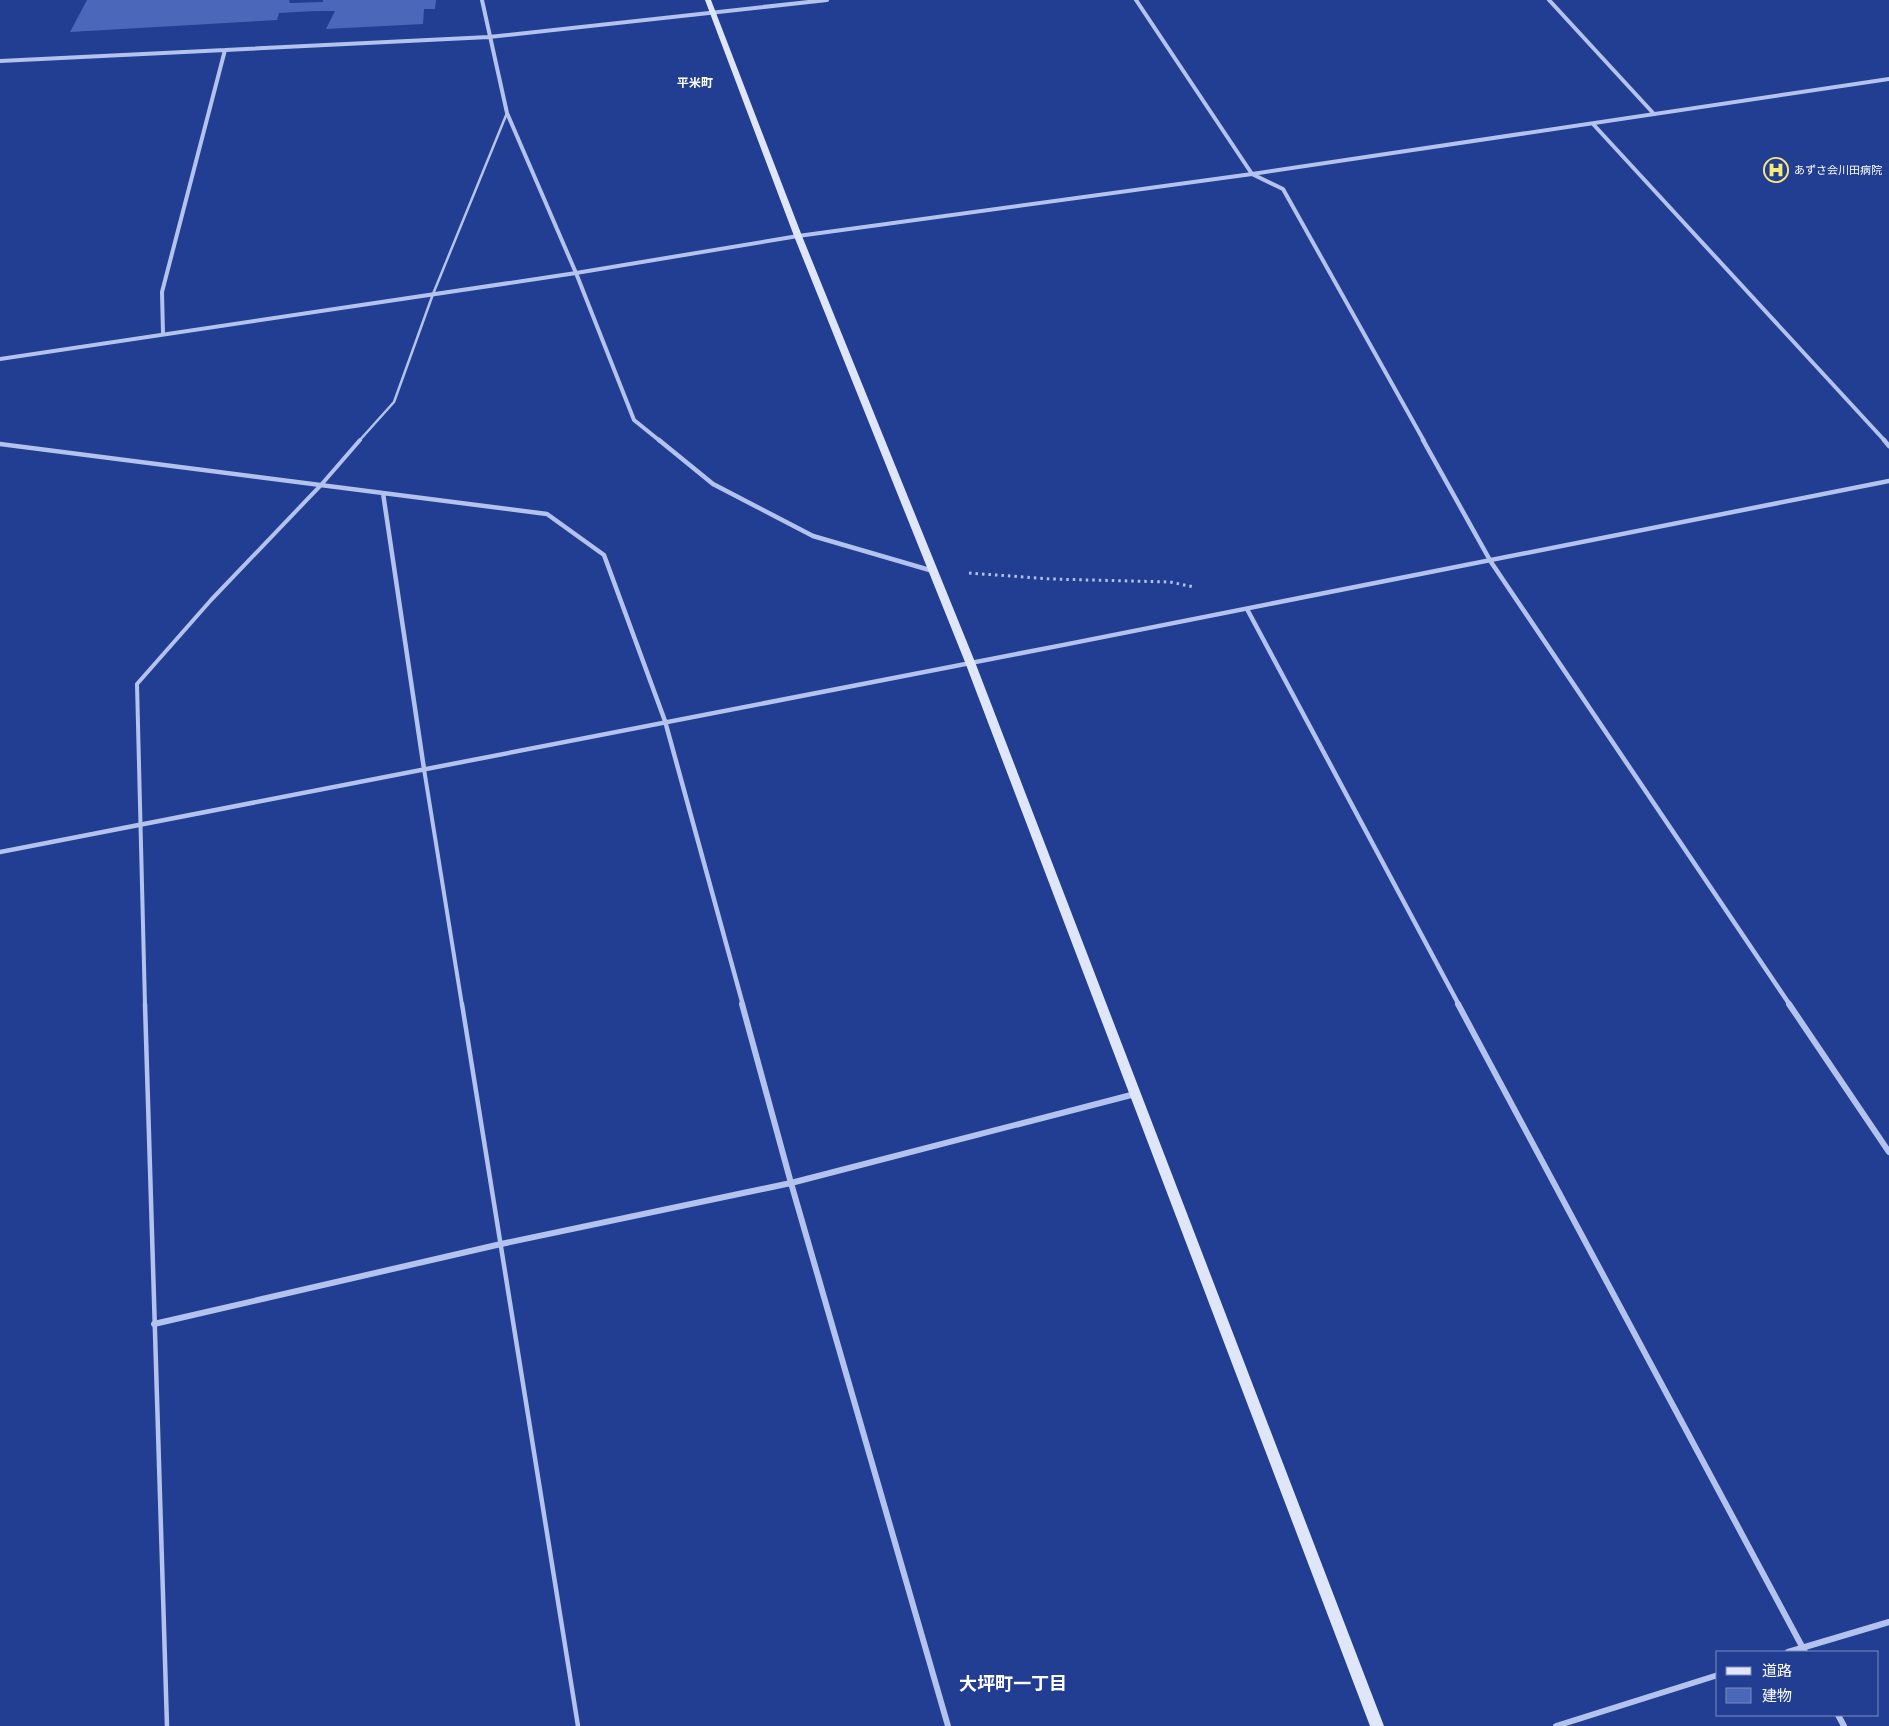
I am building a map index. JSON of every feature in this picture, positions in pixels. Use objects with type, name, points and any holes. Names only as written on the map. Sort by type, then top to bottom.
[{"type":"street","points":[[482,0],[507,113],[576,273],[634,420],[713,484],[813,536],[933,571]]},
{"type":"street","points":[[708,0],[798,236],[970,662],[1377,1726]]},
{"type":"street","points":[[0,61],[489,37],[713,14],[827,0]]},
{"type":"street","points":[[1136,0],[1252,174],[1283,189],[1492,562],[1889,1152]]},
{"type":"street","points":[[1549,0],[1654,114]]},
{"type":"street","points":[[162,334],[162,292],[225,50]]},
{"type":"street","points":[[0,359],[576,273],[798,236],[1252,174],[1889,79]]},
{"type":"street","points":[[1592,124],[1889,446]]},
{"type":"street","points":[[0,444],[548,514],[604,555],[666,721],[791,1183],[948,1726]]},
{"type":"street","points":[[0,852],[666,721],[1492,562],[1889,481]]},
{"type":"street","points":[[383,493],[424,769]]},
{"type":"street","points":[[1247,609],[1804,1650],[1889,1622]]},
{"type":"street","points":[[154,1324],[501,1244],[791,1183],[1135,1094]]},
{"type":"street","points":[[1556,1726],[1716,1675]]},
{"type":"lane","points":[[166,1726],[139,825],[137,684],[211,600],[321,485],[394,402],[434,294],[507,113]]},
{"type":"lane","points":[[424,769],[578,1726]]},
{"type":"path","points":[[933,571],[1051,579],[1170,582],[1198,588]]},
{"type":"building","points":[[87,0],[289,0],[290,3],[323,2],[323,0],[436,0],[435,9],[424,9],[423,24],[326,29],[335,11],[315,11],[279,13],[277,20],[70,32]]},
{"type":"place","name":"あずさ会川田病院","points":[[1776,170]]},
{"type":"district","name":"平米町","points":[[695,83]]},
{"type":"district","name":"大坪町一丁目","points":[[1013,1684]]}]
